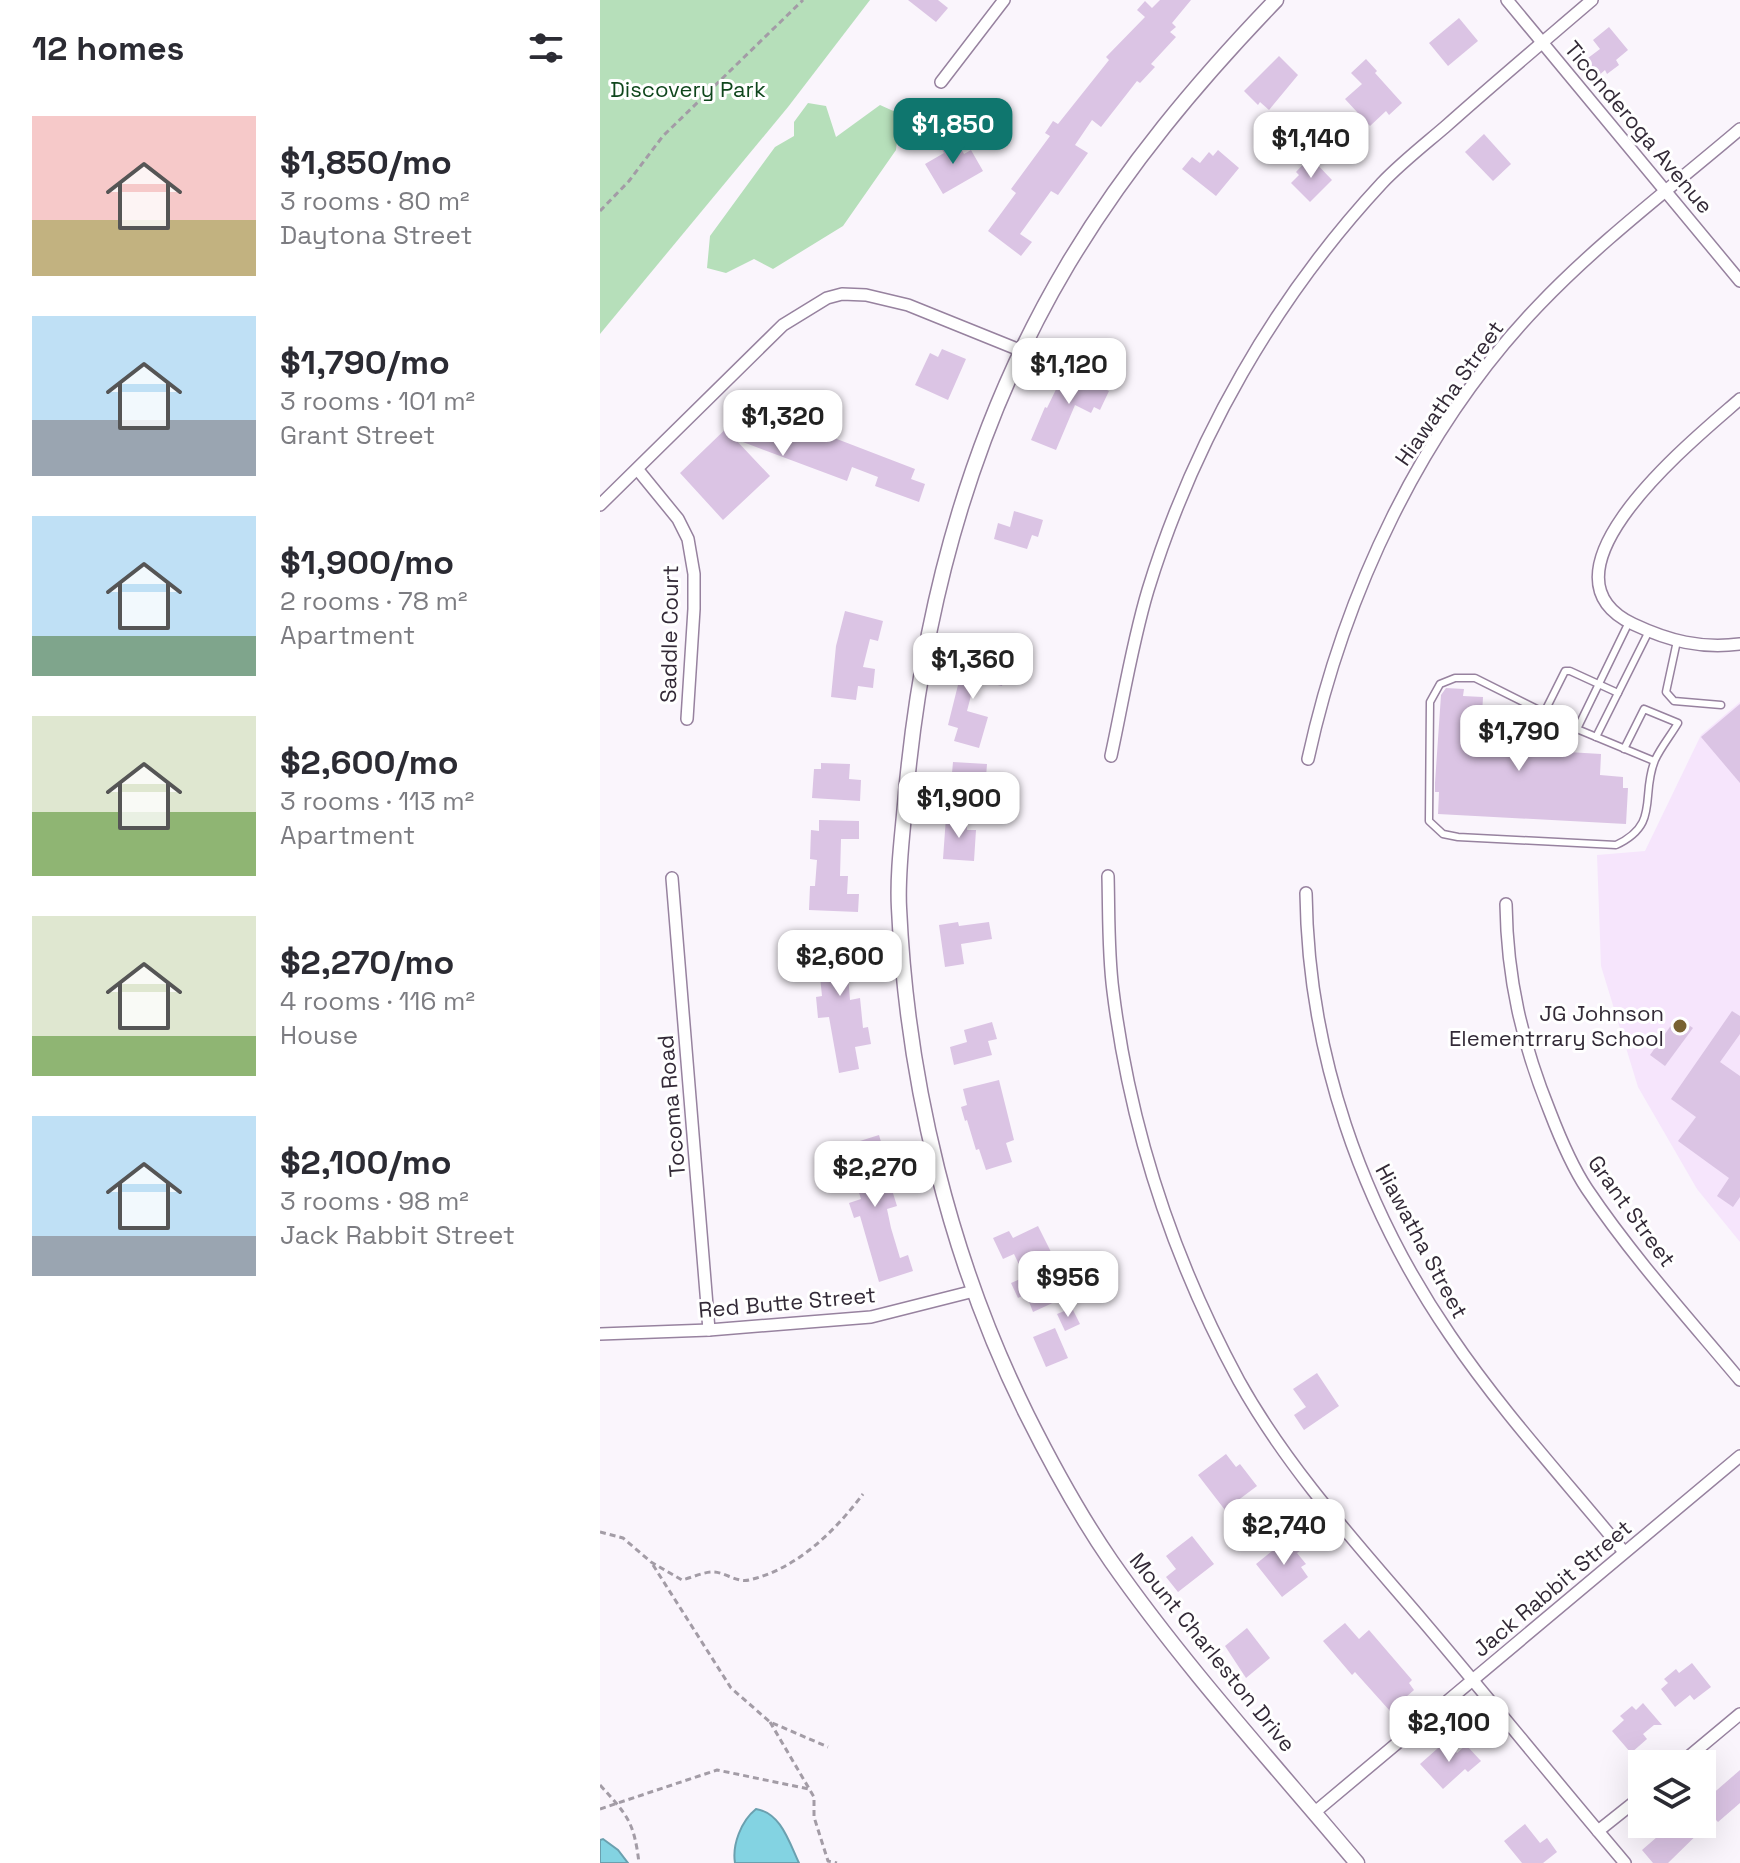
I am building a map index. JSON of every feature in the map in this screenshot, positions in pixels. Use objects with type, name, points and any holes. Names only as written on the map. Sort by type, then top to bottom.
[{"type":"street","points":[[941,82],[1004,0]]},
{"type":"street","name":"Mount Charleston Drive","points":[[1276,0],[1195,87],[1125,176],[1067,266],[1022,351],[986,434],[958,512],[925,644],[913,714],[898,903],[917,1066],[932,1149],[974,1291],[1027,1415],[1108,1556],[1157,1625],[1357,1863]]},
{"type":"street","name":"Ticonderoga Avenue","points":[[1507,0],[1740,281]]},
{"type":"street","points":[[1111,756],[1147,592],[1181,499],[1239,378],[1280,313],[1346,224],[1384,181],[1592,0]]},
{"type":"street","name":"Hiawatha Street","points":[[1308,759],[1370,561],[1431,448],[1480,375],[1539,305],[1587,258],[1740,129]]},
{"type":"street","points":[[600,505],[783,325],[827,298],[842,294],[866,295],[908,305],[1022,351]]},
{"type":"street","points":[[1740,399],[1680,452],[1638,496],[1612,535],[1600,563],[1598,586],[1604,599],[1621,618],[1649,631],[1677,641],[1717,647],[1740,644]]},
{"type":"street","name":"Saddle Court","points":[[638,470],[678,519],[688,539],[694,574],[694,609],[687,719]]},
{"type":"street","points":[[1108,876],[1112,988],[1128,1085],[1154,1185],[1206,1316],[1241,1383],[1285,1452],[1343,1527],[1625,1863]]},
{"type":"street","name":"Tocoma Road","points":[[672,878],[709,1330]]},
{"type":"street","name":"Hiawatha Street","points":[[1306,893],[1310,974],[1331,1080],[1354,1155],[1378,1210],[1420,1289],[1450,1337],[1624,1552]]},
{"type":"street","name":"Grant Street","points":[[1506,904],[1514,1001],[1543,1095],[1574,1167],[1587,1189],[1663,1288],[1740,1380]]},
{"type":"street","name":"Red Butte Street","points":[[600,1334],[709,1330],[871,1317],[974,1291]]},
{"type":"street","name":"Jack Rabbit Street","points":[[1315,1812],[1740,1456]]},
{"type":"street","points":[[1697,1750],[1740,1714]]},
{"type":"street","points":[[1598,1831],[1628,1807]]},
{"type":"lane","points":[[1577,729],[1629,622]]},
{"type":"lane","points":[[1596,737],[1649,631]]},
{"type":"lane","points":[[1677,641],[1666,692],[1674,701],[1721,705]]},
{"type":"lane","points":[[1544,713],[1565,671],[1618,693]]},
{"type":"lane","points":[[1624,749],[1644,709],[1678,723],[1654,761],[1643,824],[1632,837],[1616,845],[1458,837],[1443,834],[1429,821],[1430,702],[1440,684],[1455,678],[1475,678],[1577,729],[1624,749],[1654,761]]},
{"type":"path","points":[[600,211],[629,181],[663,136],[803,0]]},
{"type":"path","points":[[600,1532],[623,1538],[651,1562],[682,1580],[713,1572],[746,1581],[785,1565],[818,1543],[844,1520],[863,1494]]},
{"type":"path","points":[[651,1562],[731,1688],[770,1722],[828,1747]]},
{"type":"path","points":[[770,1722],[814,1797],[814,1817],[828,1861],[837,1863]]},
{"type":"path","points":[[600,1809],[717,1770],[809,1789]]},
{"type":"path","points":[[600,1785],[628,1815],[639,1863]]},
{"type":"shaded area","name":"JG Johnson Elementrrary School","points":[[1740,702],[1740,1242],[1697,1189],[1638,1087],[1601,966],[1597,855],[1645,851],[1701,735]]},
{"type":"green space","name":"Discovery Park","points":[[600,0],[870,0],[788,107],[600,334]]},
{"type":"green space","points":[[808,103],[826,106],[836,137],[880,105],[900,114],[896,150],[843,226],[773,269],[754,259],[726,273],[707,268],[710,236],[775,147],[794,136],[794,122]]},
{"type":"water","points":[[756,1809],[778,1822],[799,1863],[735,1863],[739,1834]]},
{"type":"water","points":[[600,1840],[618,1850],[628,1863],[600,1863]]},
{"type":"building","points":[[908,0],[938,0],[948,8],[936,22]]},
{"type":"building","points":[[1160,0],[1191,0],[1172,23],[1176,27],[1170,32],[1176,37],[1151,64],[1155,67],[1140,83],[1137,81],[1101,127],[1092,120],[1075,145],[1088,153],[1058,195],[1051,191],[1020,234],[1032,242],[1021,256],[988,231],[1016,193],[1011,189],[1050,136],[1045,133],[1053,121],[1058,124],[1109,60],[1106,57],[1145,17],[1137,10],[1145,1],[1152,8]]},
{"type":"building","points":[[1459,18],[1478,41],[1448,66],[1429,43]]},
{"type":"building","points":[[1609,27],[1628,50],[1616,60],[1619,65],[1597,77],[1584,61],[1600,49],[1593,40]]},
{"type":"building","points":[[1279,56],[1298,75],[1269,110],[1260,102],[1258,105],[1244,91]]},
{"type":"building","points":[[1366,59],[1402,103],[1389,115],[1386,111],[1370,126],[1345,99],[1362,84],[1351,73]]},
{"type":"building","points":[[1484,134],[1511,164],[1493,181],[1465,152]]},
{"type":"building","points":[[955,137],[964,154],[971,150],[983,171],[943,194],[925,164],[944,153],[940,146]]},
{"type":"building","points":[[1218,150],[1239,168],[1216,196],[1182,169],[1192,157],[1200,163],[1209,152],[1213,156]]},
{"type":"building","points":[[1310,157],[1332,180],[1310,202],[1291,183],[1299,175],[1296,172]]},
{"type":"building","points":[[942,349],[966,359],[948,400],[915,385],[930,353],[938,357]]},
{"type":"building","points":[[1083,370],[1106,381],[1103,388],[1109,391],[1100,410],[1094,407],[1091,413],[1075,405],[1056,450],[1031,440],[1061,379],[1067,382],[1071,375],[1078,379]]},
{"type":"building","points":[[760,392],[790,421],[915,469],[911,479],[925,484],[919,502],[875,486],[878,477],[852,467],[847,481],[735,439],[770,476],[723,520],[680,473]]},
{"type":"building","points":[[1014,511],[1043,520],[1038,537],[1032,535],[1027,549],[994,539],[998,523],[1010,527]]},
{"type":"building","points":[[845,611],[883,621],[878,641],[870,639],[863,667],[875,669],[873,688],[858,686],[856,700],[831,697],[836,646]]},
{"type":"building","points":[[967,658],[1007,668],[1002,686],[975,680],[967,711],[988,717],[979,748],[954,741],[958,728],[948,725]]},
{"type":"building","points":[[1446,688],[1464,689],[1463,696],[1483,697],[1480,752],[1508,754],[1510,725],[1535,727],[1534,736],[1569,738],[1568,752],[1601,754],[1600,775],[1623,777],[1623,788],[1628,788],[1626,824],[1438,814],[1439,792],[1435,792],[1435,783],[1441,695]]},
{"type":"building","points":[[1740,704],[1740,783],[1701,737]]},
{"type":"building","points":[[953,762],[987,764],[985,790],[966,789],[966,796],[950,795]]},
{"type":"building","points":[[821,763],[850,764],[849,779],[861,780],[860,801],[812,798],[814,769],[821,769]]},
{"type":"building","points":[[946,817],[967,818],[967,830],[976,830],[974,861],[943,859]]},
{"type":"building","points":[[819,820],[859,821],[859,839],[841,839],[840,876],[848,876],[847,894],[859,894],[858,912],[809,910],[810,886],[815,886],[817,860],[810,859],[811,830],[819,831]]},
{"type":"building","points":[[958,922],[959,926],[989,922],[992,939],[961,944],[964,964],[945,967],[939,925]]},
{"type":"building","points":[[854,931],[857,948],[846,949],[850,1000],[860,998],[863,1028],[868,1027],[871,1044],[855,1047],[859,1069],[839,1073],[829,1017],[818,1018],[816,997],[822,996],[818,957],[815,958],[812,937]]},
{"type":"building","points":[[1732,1011],[1740,1016],[1740,1034],[1720,1062],[1740,1076],[1740,1197],[1733,1207],[1717,1196],[1729,1178],[1678,1141],[1696,1117],[1671,1099]]},
{"type":"building","points":[[1677,1017],[1693,1028],[1665,1066],[1650,1055]]},
{"type":"building","points":[[992,1022],[997,1039],[988,1041],[992,1055],[954,1065],[950,1047],[967,1042],[964,1030]]},
{"type":"building","points":[[999,1080],[1014,1140],[1006,1143],[1012,1162],[986,1170],[961,1107],[967,1105],[963,1089]]},
{"type":"building","points":[[879,1135],[884,1152],[874,1155],[885,1192],[892,1190],[897,1206],[887,1209],[891,1228],[900,1258],[908,1255],[913,1271],[879,1282],[860,1216],[854,1218],[849,1203],[861,1199],[844,1146]]},
{"type":"building","points":[[1038,1226],[1053,1256],[1041,1261],[1059,1300],[1033,1312],[1026,1294],[1018,1298],[1011,1283],[1025,1277],[1014,1254],[1003,1259],[993,1238],[1009,1231],[1013,1238]]},
{"type":"building","points":[[1072,1308],[1080,1324],[1065,1331],[1057,1314]]},
{"type":"building","points":[[1055,1328],[1068,1358],[1046,1367],[1033,1337]]},
{"type":"building","points":[[1317,1373],[1339,1406],[1304,1430],[1294,1415],[1306,1407],[1293,1389]]},
{"type":"building","points":[[1226,1454],[1236,1467],[1240,1464],[1257,1486],[1225,1510],[1198,1475]]},
{"type":"building","points":[[1292,1535],[1303,1549],[1297,1553],[1306,1564],[1301,1567],[1308,1577],[1282,1597],[1256,1564]]},
{"type":"building","points":[[1192,1536],[1214,1564],[1178,1592],[1166,1577],[1176,1569],[1166,1556]]},
{"type":"building","points":[[1345,1623],[1359,1639],[1369,1630],[1412,1680],[1409,1683],[1414,1690],[1390,1711],[1355,1672],[1352,1675],[1323,1641]]},
{"type":"building","points":[[1247,1628],[1270,1658],[1246,1678],[1225,1646]]},
{"type":"building","points":[[1692,1663],[1711,1687],[1694,1700],[1690,1695],[1675,1707],[1661,1689],[1668,1683],[1664,1679],[1676,1669],[1679,1673]]},
{"type":"building","points":[[1643,1703],[1662,1725],[1654,1725],[1643,1734],[1647,1739],[1634,1750],[1628,1750],[1612,1731],[1624,1720],[1620,1716],[1632,1706],[1636,1710]]},
{"type":"building","points":[[1446,1741],[1457,1753],[1466,1745],[1481,1761],[1468,1772],[1465,1769],[1443,1789],[1420,1764]]},
{"type":"building","points":[[1740,1770],[1740,1803],[1718,1822],[1716,1791]]},
{"type":"building","points":[[1525,1824],[1540,1843],[1547,1838],[1557,1852],[1543,1863],[1522,1863],[1504,1841]]},
{"type":"building","points":[[1656,1838],[1694,1838],[1668,1863],[1653,1863],[1642,1850]]},
{"type":"place","name":"JG Johnson Elementrrary School","points":[[1680,1026]]}]
